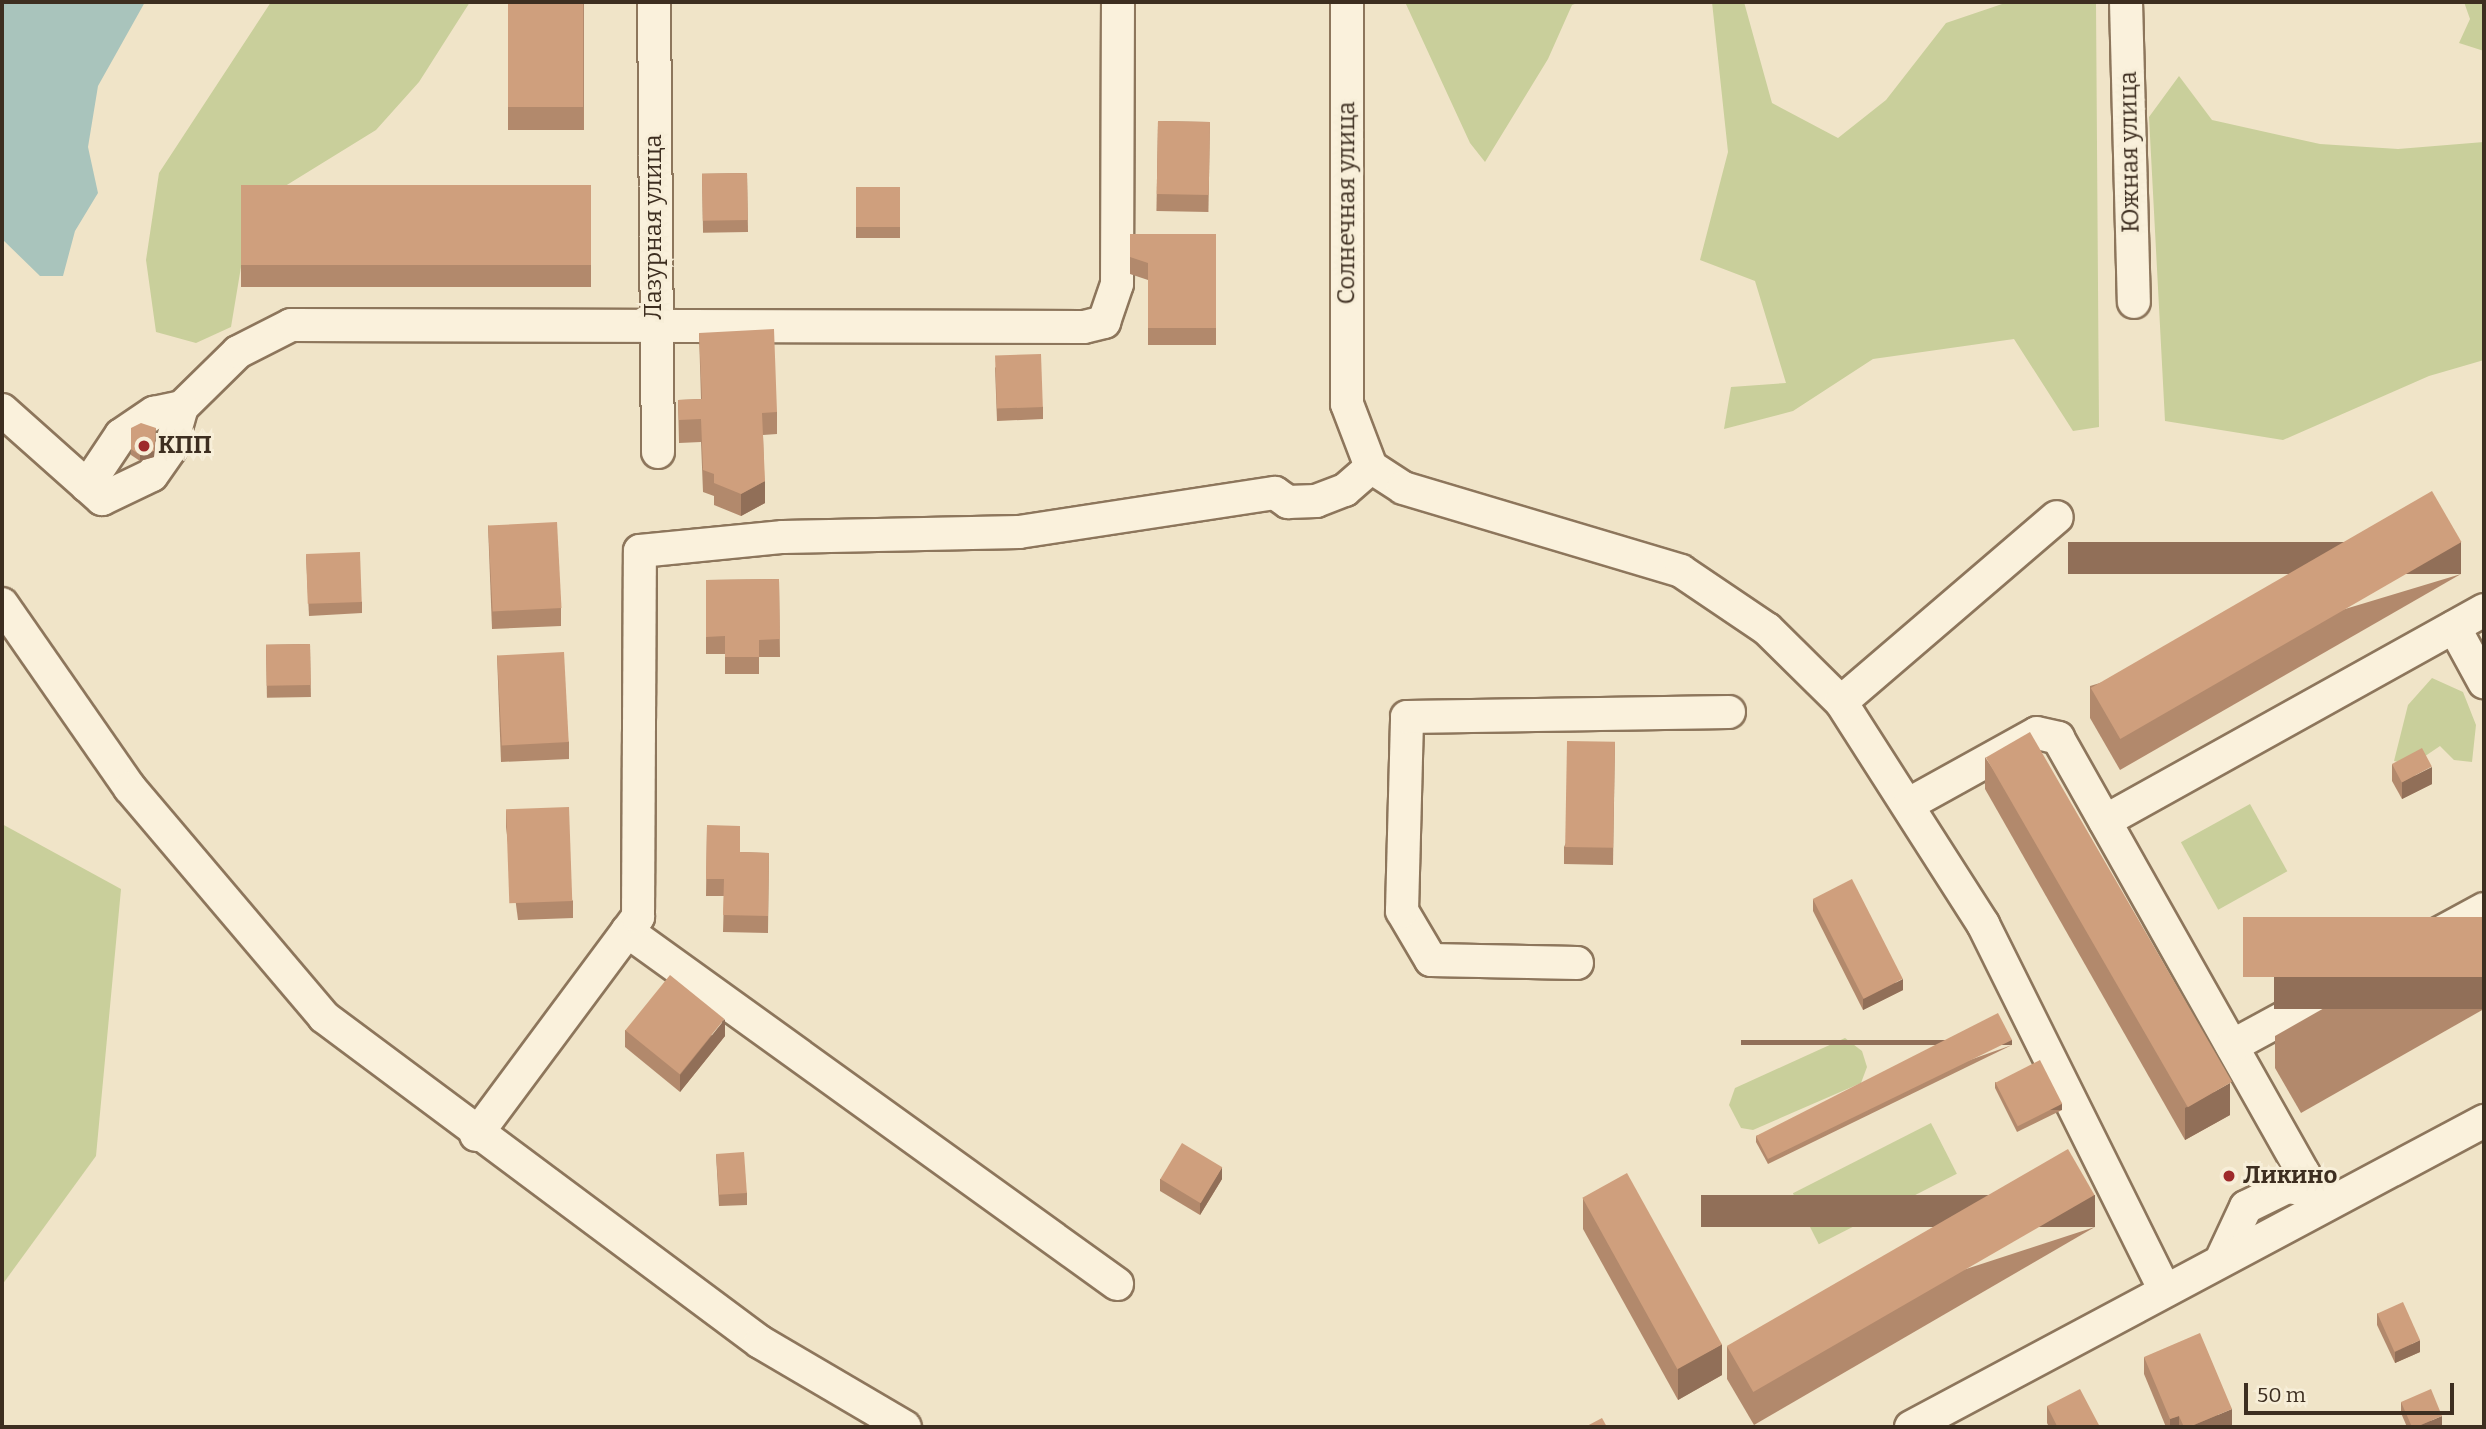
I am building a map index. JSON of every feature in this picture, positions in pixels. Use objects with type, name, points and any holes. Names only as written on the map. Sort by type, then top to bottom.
[{"type":"street","name":"Лазурная улица","points":[[654,2],[654,322],[658,452]]},
{"type":"street","points":[[95,492],[152,475],[170,449],[182,407],[238,352],[291,325],[654,322],[1084,327],[1104,322],[1117,284],[1118,2]]},
{"type":"street","name":"Солнечная улица","points":[[1348,2],[1347,404],[1371,467]]},
{"type":"street","name":"Южная улица","points":[[2126,2],[2134,302]]},
{"type":"street","points":[[95,492],[121,435],[154,413],[182,407]]},
{"type":"street","points":[[2,410],[95,492]]},
{"type":"street","points":[[476,1135],[638,917],[640,551],[783,537],[1019,532],[1275,493],[1288,502],[1346,490],[1371,467],[1403,488],[1681,571],[1767,629],[1841,702],[1909,804],[1989,935],[2164,1289]]},
{"type":"street","points":[[1841,702],[2057,517]]},
{"type":"street","points":[[2,604],[130,788],[324,1017],[476,1135],[760,1342],[905,1427]]},
{"type":"street","points":[[2105,821],[2484,610]]},
{"type":"street","points":[[2454,627],[2484,682]]},
{"type":"street","points":[[1577,963],[1431,960],[1402,911],[1407,717],[1729,712]]},
{"type":"street","points":[[1909,804],[2037,733],[2051,732],[2105,821],[2314,1192]]},
{"type":"street","points":[[2232,1046],[2484,909]]},
{"type":"street","points":[[627,931],[1117,1284]]},
{"type":"street","points":[[1911,1427],[2224,1256],[2484,1121]]},
{"type":"street","points":[[2224,1256],[2246,1207],[2287,1187],[2314,1192],[2350,1192]]},
{"type":"green space","points":[[271,2],[470,2],[419,82],[376,130],[251,207],[231,327],[196,343],[156,332],[146,260],[159,173]]},
{"type":"green space","points":[[1405,2],[1580,2],[1572,5],[1548,59],[1485,162],[1470,143]]},
{"type":"green space","points":[[1712,2],[1744,2],[1772,103],[1838,138],[1886,100],[1946,23],[2008,2],[2096,2],[2099,427],[2073,431],[2014,339],[1873,359],[1793,411],[1724,429],[1731,387],[1786,383],[1755,281],[1700,260],[1728,152]]},
{"type":"green space","points":[[2464,2],[2484,2],[2484,51],[2459,43],[2470,19]]},
{"type":"green space","points":[[2179,76],[2212,120],[2320,144],[2398,149],[2484,142],[2484,360],[2429,376],[2283,440],[2165,421],[2149,117]]},
{"type":"green space","points":[[2432,678],[2463,692],[2476,725],[2472,762],[2454,760],[2440,746],[2412,765],[2394,761],[2408,705]]},
{"type":"green space","points":[[2250,804],[2287,871],[2218,910],[2181,842]]},
{"type":"green space","points":[[2,824],[121,889],[96,1156],[2,1285]]},
{"type":"green space","points":[[1845,1038],[1862,1051],[1867,1067],[1861,1083],[1753,1130],[1741,1128],[1729,1105],[1735,1088]]},
{"type":"green space","points":[[1931,1123],[1957,1174],[1819,1244],[1793,1193]]},
{"type":"water","points":[[2,2],[145,2],[98,86],[88,147],[98,193],[75,231],[63,276],[40,276],[2,239]]},
{"type":"building","points":[[508,2],[583,2],[583,107],[508,107]]},
{"type":"building","points":[[1158,121],[1210,122],[1209,195],[1157,194]]},
{"type":"building","points":[[747,173],[748,220],[703,221],[702,174]]},
{"type":"building","points":[[241,185],[591,185],[591,265],[241,265]]},
{"type":"building","points":[[856,187],[900,187],[900,227],[856,227]]},
{"type":"building","points":[[1130,234],[1216,234],[1216,328],[1148,328],[1148,263],[1130,257]]},
{"type":"building","points":[[774,329],[777,412],[762,413],[765,481],[741,494],[714,483],[714,474],[703,470],[701,419],[679,420],[678,400],[702,399],[699,333]]},
{"type":"building","points":[[1041,354],[1043,407],[997,409],[995,356]]},
{"type":"building","name":"КПП","points":[[141,423],[156,428],[154,451],[140,455],[131,449],[131,428]]},
{"type":"building","points":[[2432,491],[2462,542],[2120,739],[2091,688]]},
{"type":"building","points":[[557,522],[562,608],[493,611],[488,526]]},
{"type":"building","points":[[360,552],[362,602],[308,604],[306,554]]},
{"type":"building","points":[[779,579],[780,639],[759,640],[759,657],[725,657],[725,636],[706,637],[706,580]]},
{"type":"building","points":[[310,644],[311,685],[267,686],[266,645]]},
{"type":"building","points":[[564,652],[569,742],[502,745],[497,656]]},
{"type":"building","points":[[2030,732],[2232,1082],[2188,1107],[1986,758]]},
{"type":"building","points":[[1567,741],[1615,742],[1613,848],[1565,847]]},
{"type":"building","points":[[2422,748],[2432,767],[2402,783],[2392,764]]},
{"type":"building","points":[[569,807],[572,901],[509,903],[506,809]]},
{"type":"building","points":[[707,825],[740,826],[740,852],[769,853],[768,916],[723,915],[724,879],[706,879]]},
{"type":"building","points":[[1852,879],[1903,979],[1864,999],[1813,899]]},
{"type":"building","points":[[2243,917],[2484,917],[2484,977],[2243,977]]},
{"type":"building","points":[[670,975],[724,1019],[680,1074],[625,1030]]},
{"type":"building","points":[[1998,1013],[2012,1040],[1768,1159],[1756,1136]]},
{"type":"building","points":[[2040,1060],[2062,1104],[2018,1126],[1995,1083]]},
{"type":"building","points":[[1182,1143],[1222,1167],[1201,1203],[1160,1179]]},
{"type":"building","points":[[2068,1149],[2094,1195],[1753,1392],[1727,1346]]},
{"type":"building","points":[[744,1152],[747,1193],[719,1195],[716,1154]]},
{"type":"building","points":[[1627,1173],[1722,1344],[1677,1369],[1582,1198]]},
{"type":"building","points":[[2403,1302],[2420,1340],[2395,1352],[2377,1313]]},
{"type":"building","points":[[2200,1333],[2232,1409],[2184,1427],[2179,1416],[2170,1419],[2144,1357]]},
{"type":"building","points":[[2080,1389],[2100,1427],[2055,1427],[2057,1426],[2047,1406]]},
{"type":"building","points":[[2431,1389],[2442,1416],[2412,1427],[2401,1402]]},
{"type":"building","points":[[1602,1418],[1607,1427],[1585,1427]]},
{"type":"place","name":"КПП","points":[[144,446]]},
{"type":"place","name":"Ликино","points":[[2229,1176]]}]
